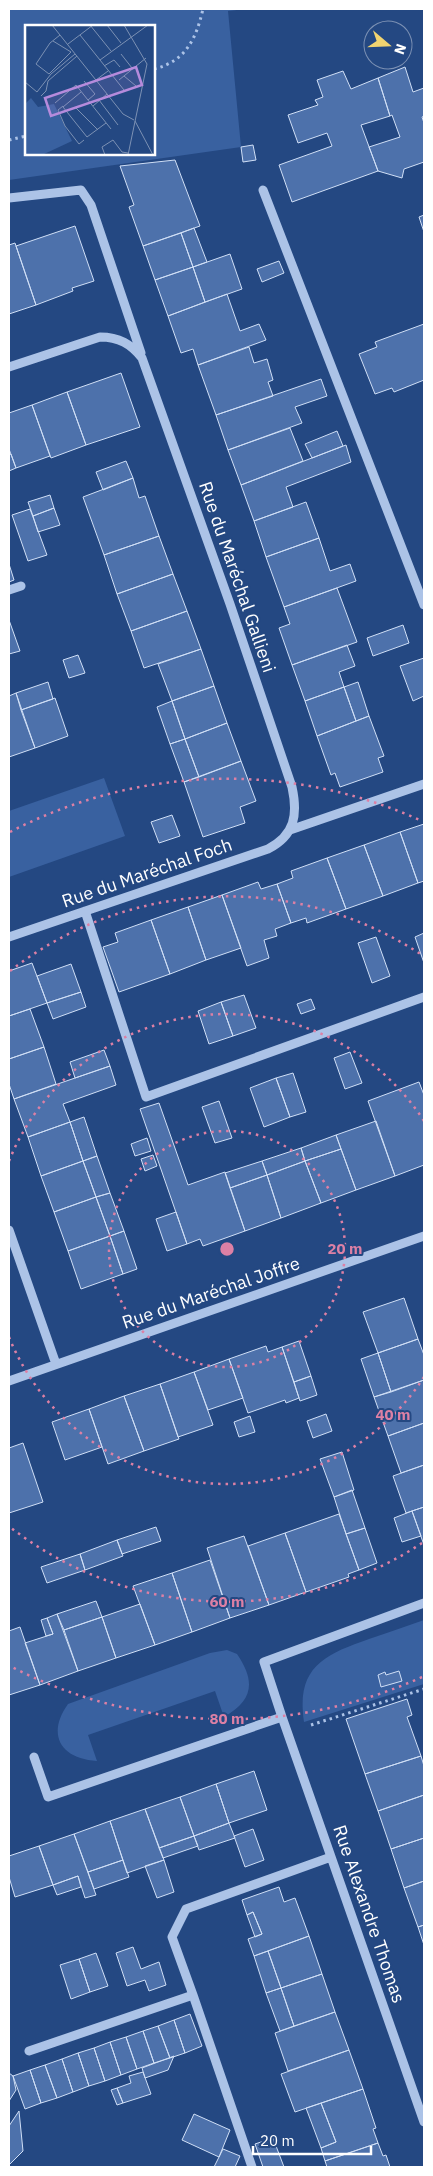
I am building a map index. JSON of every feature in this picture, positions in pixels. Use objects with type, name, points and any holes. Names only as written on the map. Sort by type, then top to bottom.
[{"type":"street","points":[[9,198],[81,190],[91,205],[142,358]]},
{"type":"street","points":[[263,190],[424,605]]},
{"type":"street","name":"Rue du Maréchal Gallieni","points":[[9,367],[91,338],[108,337],[126,343],[142,358],[207,539],[292,787],[296,809],[290,830]]},
{"type":"street","points":[[9,590],[20,586]]},
{"type":"street","points":[[290,830],[424,784]]},
{"type":"street","name":"Rue du Maréchal Foch","points":[[9,937],[268,849],[278,844],[290,830]]},
{"type":"street","points":[[85,911],[146,1097],[424,997]]},
{"type":"street","points":[[9,1230],[56,1364]]},
{"type":"street","name":"Rue du Maréchal Joffre","points":[[9,1381],[424,1236]]},
{"type":"street","name":"Rue Alexandre Thomas","points":[[424,1603],[264,1662],[331,1857],[420,2096],[424,2122]]},
{"type":"street","points":[[34,1757],[48,1797],[282,1717]]},
{"type":"street","points":[[252,2167],[172,1937],[186,1909],[331,1857]]},
{"type":"street","points":[[29,2051],[193,1995]]},
{"type":"path","points":[[155,69],[168,66],[189,49],[203,9]]},
{"type":"path","points":[[9,140],[25,136]]},
{"type":"path","points":[[287,1733],[424,1689]]},
{"type":"shaded area","points":[[9,9],[246,9],[228,11],[241,147],[9,180]]},
{"type":"shaded area","points":[[104,778],[125,836],[9,877],[9,811]]},
{"type":"shaded area","points":[[424,1620],[424,1684],[304,1722],[304,1688],[316,1666],[338,1651]]},
{"type":"shaded area","points":[[227,1650],[237,1654],[243,1664],[247,1673],[249,1690],[241,1704],[224,1717],[215,1691],[88,1735],[97,1761],[74,1756],[61,1743],[58,1735],[58,1726],[61,1715],[68,1704],[210,1653]]},
{"type":"building","points":[[398,70],[406,70],[413,92],[424,88],[424,116],[422,117],[424,123],[424,162],[404,169],[402,178],[378,171],[369,147],[400,137],[392,115],[390,116],[378,78]]},
{"type":"building","points":[[343,71],[351,89],[378,78],[390,116],[361,125],[378,171],[292,202],[279,165],[332,146],[327,133],[298,143],[288,115],[318,105],[315,100],[323,97],[317,80]]},
{"type":"building","points":[[253,145],[256,160],[243,162],[241,147]]},
{"type":"building","points":[[175,160],[200,226],[143,246],[129,207],[134,205],[120,166]]},
{"type":"building","points":[[424,215],[424,232],[419,217]]},
{"type":"building","points":[[75,226],[94,281],[72,288],[73,291],[36,305],[16,246]]},
{"type":"building","points":[[194,228],[207,262],[193,267],[181,233]]},
{"type":"building","points":[[181,233],[193,267],[155,280],[143,246]]},
{"type":"building","points":[[15,243],[36,305],[9,314],[9,245]]},
{"type":"building","points":[[230,254],[242,289],[205,302],[193,267]]},
{"type":"building","points":[[279,261],[284,273],[262,282],[257,269]]},
{"type":"building","points":[[193,267],[205,302],[168,316],[155,280]]},
{"type":"building","points":[[227,294],[240,331],[259,324],[266,340],[198,365],[193,349],[181,353],[168,316]]},
{"type":"building","points":[[424,324],[424,380],[394,392],[392,388],[375,394],[359,354],[377,347],[375,342]]},
{"type":"building","points":[[249,347],[254,363],[267,359],[273,380],[268,382],[273,396],[216,415],[198,365]]},
{"type":"building","points":[[121,373],[140,427],[86,445],[67,392]]},
{"type":"building","points":[[321,379],[327,396],[295,407],[302,423],[228,450],[216,415]]},
{"type":"building","points":[[67,392],[86,445],[51,458],[32,405]]},
{"type":"building","points":[[32,405],[50,456],[16,468],[9,449],[9,413]]},
{"type":"building","points":[[290,428],[303,461],[241,485],[228,450]]},
{"type":"building","points":[[337,431],[343,446],[312,458],[305,444]]},
{"type":"building","points":[[346,445],[351,462],[286,487],[293,507],[254,521],[241,485]]},
{"type":"building","points":[[11,454],[16,468],[9,471],[9,455]]},
{"type":"building","points":[[126,461],[133,478],[103,490],[96,472]]},
{"type":"building","points":[[133,478],[139,498],[145,496],[159,536],[104,555],[83,497]]},
{"type":"building","points":[[50,495],[54,508],[33,516],[28,502]]},
{"type":"building","points":[[306,502],[319,538],[266,557],[254,521]]},
{"type":"building","points":[[54,508],[60,525],[38,532],[33,516]]},
{"type":"building","points":[[30,509],[47,555],[28,561],[12,515]]},
{"type":"building","points":[[159,536],[173,574],[117,594],[104,555]]},
{"type":"building","points":[[319,538],[330,571],[350,564],[356,581],[284,607],[266,557]]},
{"type":"building","points":[[9,564],[14,580],[9,582]]},
{"type":"building","points":[[173,574],[187,611],[131,631],[117,594]]},
{"type":"building","points":[[337,588],[357,642],[292,665],[279,628],[290,624],[284,607]]},
{"type":"building","points":[[187,611],[201,649],[144,668],[131,631]]},
{"type":"building","points":[[9,620],[20,651],[9,654]]},
{"type":"building","points":[[403,625],[409,643],[373,656],[367,638]]},
{"type":"building","points":[[347,645],[355,666],[339,672],[344,687],[305,701],[292,665]]},
{"type":"building","points":[[201,649],[214,686],[172,701],[158,664]]},
{"type":"building","points":[[78,655],[85,673],[69,678],[63,660]]},
{"type":"building","points":[[424,658],[424,696],[413,701],[400,666]]},
{"type":"building","points":[[48,682],[53,699],[21,710],[16,693]]},
{"type":"building","points":[[358,682],[369,716],[356,721],[344,687]]},
{"type":"building","points":[[214,686],[227,723],[185,739],[172,701]]},
{"type":"building","points":[[344,687],[356,721],[317,736],[305,701]]},
{"type":"building","points":[[16,693],[35,748],[9,757],[9,696]]},
{"type":"building","points":[[55,698],[68,736],[35,748],[21,710]]},
{"type":"building","points":[[172,701],[185,739],[170,744],[157,707]]},
{"type":"building","points":[[369,716],[384,756],[378,758],[383,772],[340,787],[335,773],[331,775],[317,736]]},
{"type":"building","points":[[227,723],[241,761],[199,777],[185,739]]},
{"type":"building","points":[[185,739],[199,777],[184,782],[170,744]]},
{"type":"building","points":[[241,761],[256,801],[240,807],[245,823],[203,837],[184,782]]},
{"type":"building","points":[[172,815],[180,836],[159,843],[151,822]]},
{"type":"building","points":[[424,824],[424,881],[418,883],[400,832]]},
{"type":"building","points":[[400,832],[418,883],[383,896],[364,845]]},
{"type":"building","points":[[364,845],[383,896],[346,909],[327,858]]},
{"type":"building","points":[[327,858],[346,909],[307,923],[306,918],[291,923],[277,884],[293,878],[291,871]]},
{"type":"building","points":[[258,882],[261,889],[277,884],[291,923],[275,929],[277,936],[264,940],[269,958],[247,966],[222,895]]},
{"type":"building","points":[[222,895],[241,948],[206,960],[188,907]]},
{"type":"building","points":[[188,907],[206,960],[170,974],[151,920]]},
{"type":"building","points":[[151,920],[170,974],[119,992],[103,947],[118,942],[115,933]]},
{"type":"building","points":[[424,933],[424,963],[415,937]]},
{"type":"building","points":[[376,937],[390,976],[372,983],[358,943]]},
{"type":"building","points":[[32,963],[47,1003],[9,1016],[9,971]]},
{"type":"building","points":[[71,964],[81,992],[47,1003],[37,976]]},
{"type":"building","points":[[81,992],[86,1007],[53,1019],[47,1003]]},
{"type":"building","points":[[244,995],[256,1028],[233,1036],[221,1002]]},
{"type":"building","points":[[311,999],[315,1009],[301,1014],[297,1004]]},
{"type":"building","points":[[221,1002],[233,1036],[209,1044],[198,1011]]},
{"type":"building","points":[[30,1009],[44,1047],[9,1059],[9,1016]]},
{"type":"building","points":[[44,1047],[56,1084],[14,1099],[9,1084],[9,1059]]},
{"type":"building","points":[[104,1050],[110,1066],[75,1078],[70,1062]]},
{"type":"building","points":[[350,1052],[362,1083],[345,1089],[334,1058]]},
{"type":"building","points":[[110,1066],[116,1085],[63,1104],[70,1122],[28,1137],[14,1099]]},
{"type":"building","points":[[293,1073],[306,1112],[290,1117],[276,1078]]},
{"type":"building","points":[[276,1078],[290,1117],[264,1127],[250,1088]]},
{"type":"building","points":[[419,1082],[424,1095],[424,1165],[395,1176],[368,1101]]},
{"type":"building","points":[[219,1101],[232,1138],[215,1143],[202,1107]]},
{"type":"building","points":[[159,1103],[188,1185],[225,1172],[245,1231],[203,1246],[200,1239],[187,1244],[140,1109]]},
{"type":"building","points":[[84,1117],[97,1156],[83,1161],[70,1122]]},
{"type":"building","points":[[376,1121],[395,1176],[356,1190],[336,1135]]},
{"type":"building","points":[[70,1122],[83,1161],[41,1176],[28,1137]]},
{"type":"building","points":[[336,1135],[341,1149],[305,1161],[301,1148]]},
{"type":"building","points":[[147,1138],[151,1151],[135,1156],[131,1144]]},
{"type":"building","points":[[301,1148],[305,1161],[267,1175],[262,1161]]},
{"type":"building","points":[[341,1149],[356,1190],[321,1203],[305,1161]]},
{"type":"building","points":[[153,1155],[157,1166],[145,1171],[141,1159]]},
{"type":"building","points":[[97,1156],[110,1193],[96,1197],[83,1161]]},
{"type":"building","points":[[83,1161],[96,1197],[54,1212],[41,1176]]},
{"type":"building","points":[[262,1161],[267,1175],[230,1188],[225,1173]]},
{"type":"building","points":[[305,1161],[321,1203],[281,1218],[267,1175]]},
{"type":"building","points":[[267,1175],[281,1218],[245,1231],[230,1188]]},
{"type":"building","points":[[110,1193],[124,1231],[110,1236],[96,1197]]},
{"type":"building","points":[[96,1197],[110,1236],[68,1251],[54,1212]]},
{"type":"building","points":[[176,1212],[187,1244],[167,1251],[156,1219]]},
{"type":"building","points":[[124,1231],[137,1269],[123,1274],[110,1236]]},
{"type":"building","points":[[110,1236],[123,1274],[81,1289],[68,1251]]},
{"type":"building","points":[[404,1298],[418,1339],[378,1353],[363,1312]]},
{"type":"building","points":[[418,1339],[424,1355],[424,1380],[391,1392],[378,1353]]},
{"type":"building","points":[[299,1341],[311,1376],[294,1382],[282,1347]]},
{"type":"building","points":[[266,1346],[268,1352],[282,1347],[299,1398],[286,1403],[285,1400],[248,1413],[229,1359]]},
{"type":"building","points":[[378,1353],[391,1392],[374,1397],[361,1359]]},
{"type":"building","points":[[229,1359],[243,1398],[208,1410],[194,1372]]},
{"type":"building","points":[[194,1372],[213,1425],[178,1437],[160,1384]]},
{"type":"building","points":[[311,1376],[317,1395],[300,1401],[294,1382]]},
{"type":"building","points":[[424,1380],[424,1423],[388,1436],[374,1397]]},
{"type":"building","points":[[160,1384],[179,1439],[144,1451],[124,1396]]},
{"type":"building","points":[[124,1396],[144,1451],[108,1464],[89,1409]]},
{"type":"building","points":[[89,1409],[102,1447],[65,1460],[52,1422]]},
{"type":"building","points":[[326,1414],[332,1431],[313,1438],[307,1421]]},
{"type":"building","points":[[250,1416],[255,1432],[239,1437],[234,1422]]},
{"type":"building","points":[[424,1423],[424,1465],[401,1473],[388,1436]]},
{"type":"building","points":[[23,1443],[43,1502],[9,1513],[9,1448]]},
{"type":"building","points":[[342,1452],[354,1490],[334,1497],[320,1459]]},
{"type":"building","points":[[424,1465],[424,1507],[406,1513],[393,1476]]},
{"type":"building","points":[[352,1490],[365,1528],[346,1534],[334,1497]]},
{"type":"building","points":[[424,1507],[424,1545],[412,1511]]},
{"type":"building","points":[[412,1511],[421,1536],[402,1542],[394,1518]]},
{"type":"building","points":[[339,1514],[359,1570],[348,1574],[349,1577],[306,1592],[285,1533]]},
{"type":"building","points":[[156,1527],[161,1541],[122,1554],[117,1540]]},
{"type":"building","points":[[365,1528],[377,1563],[359,1570],[346,1534]]},
{"type":"building","points":[[285,1533],[306,1592],[269,1605],[248,1546]]},
{"type":"building","points":[[244,1536],[269,1605],[230,1618],[207,1548]]},
{"type":"building","points":[[117,1540],[123,1556],[85,1570],[80,1554]]},
{"type":"building","points":[[80,1554],[85,1570],[47,1583],[41,1567]]},
{"type":"building","points":[[210,1560],[230,1618],[192,1632],[172,1573]]},
{"type":"building","points":[[172,1573],[192,1632],[155,1645],[133,1586]]},
{"type":"building","points":[[96,1601],[102,1617],[64,1630],[57,1614]]},
{"type":"building","points":[[140,1604],[155,1645],[116,1658],[102,1617]]},
{"type":"building","points":[[57,1614],[78,1671],[40,1685],[25,1643],[53,1634],[47,1618]]},
{"type":"building","points":[[102,1617],[116,1658],[78,1671],[64,1630]]},
{"type":"building","points":[[47,1618],[53,1634],[46,1636],[41,1620]]},
{"type":"building","points":[[20,1627],[40,1685],[9,1695],[9,1631]]},
{"type":"building","points":[[399,1671],[402,1681],[381,1687],[378,1675],[385,1672],[386,1675]]},
{"type":"building","points":[[407,1699],[412,1715],[407,1717],[421,1756],[365,1774],[346,1719]]},
{"type":"building","points":[[421,1756],[424,1766],[424,1795],[378,1811],[365,1774]]},
{"type":"building","points":[[254,1771],[267,1810],[229,1823],[216,1784]]},
{"type":"building","points":[[216,1784],[229,1823],[194,1836],[180,1797]]},
{"type":"building","points":[[424,1795],[424,1838],[391,1849],[378,1811]]},
{"type":"building","points":[[180,1797],[194,1836],[159,1848],[145,1809]]},
{"type":"building","points":[[145,1809],[164,1860],[127,1873],[110,1821]]},
{"type":"building","points":[[110,1821],[123,1860],[88,1872],[74,1834]]},
{"type":"building","points":[[229,1823],[235,1838],[199,1850],[194,1836]]},
{"type":"building","points":[[253,1829],[264,1860],[245,1867],[234,1836]]},
{"type":"building","points":[[74,1834],[96,1895],[85,1898],[78,1876],[53,1885],[39,1846]]},
{"type":"building","points":[[194,1836],[198,1846],[163,1858],[159,1848]]},
{"type":"building","points":[[424,1838],[424,1881],[404,1888],[391,1849]]},
{"type":"building","points":[[39,1846],[53,1885],[15,1897],[9,1877],[9,1856]]},
{"type":"building","points":[[123,1860],[129,1877],[94,1889],[88,1872]]},
{"type":"building","points":[[164,1860],[174,1892],[157,1898],[145,1866]]},
{"type":"building","points":[[78,1876],[81,1887],[57,1895],[53,1885]]},
{"type":"building","points":[[424,1881],[424,1925],[418,1927],[404,1888]]},
{"type":"building","points":[[279,1887],[284,1902],[295,1898],[309,1936],[254,1956],[248,1939],[262,1934],[253,1912],[247,1915],[242,1900]]},
{"type":"building","points":[[253,1912],[262,1934],[255,1937],[247,1915]]},
{"type":"building","points":[[424,1925],[424,1945],[418,1927]]},
{"type":"building","points":[[309,1936],[322,1974],[281,1988],[268,1951]]},
{"type":"building","points":[[133,1947],[141,1969],[159,1962],[166,1985],[149,1991],[145,1980],[127,1986],[116,1953]]},
{"type":"building","points":[[268,1951],[281,1988],[266,1993],[254,1956]]},
{"type":"building","points":[[96,1953],[108,1986],[90,1992],[79,1959]]},
{"type":"building","points":[[79,1959],[90,1992],[71,1999],[60,1965]]},
{"type":"building","points":[[322,1974],[335,2012],[294,2026],[281,1988]]},
{"type":"building","points":[[281,1988],[294,2026],[280,2031],[266,1993]]},
{"type":"building","points":[[335,2012],[349,2050],[288,2071],[275,2033]]},
{"type":"building","points":[[190,2014],[202,2046],[185,2053],[174,2020]]},
{"type":"building","points":[[174,2020],[185,2053],[170,2058],[158,2026]]},
{"type":"building","points":[[158,2026],[170,2058],[154,2063],[143,2031]]},
{"type":"building","points":[[143,2031],[154,2063],[137,2069],[126,2037]]},
{"type":"building","points":[[126,2037],[137,2069],[121,2075],[110,2042]]},
{"type":"building","points":[[110,2042],[121,2075],[105,2081],[94,2048]]},
{"type":"building","points":[[94,2048],[105,2081],[89,2086],[78,2053]]},
{"type":"building","points":[[349,2050],[363,2089],[295,2112],[281,2074]]},
{"type":"building","points":[[78,2053],[89,2086],[73,2092],[62,2059]]},
{"type":"building","points":[[174,2056],[168,2070],[145,2078],[142,2068]]},
{"type":"building","points":[[62,2059],[73,2092],[57,2098],[45,2065]]},
{"type":"building","points":[[45,2065],[57,2098],[41,2103],[30,2070]]},
{"type":"building","points":[[30,2070],[41,2103],[25,2109],[13,2076]]},
{"type":"building","points":[[143,2072],[151,2094],[123,2103],[117,2088],[131,2083],[129,2076]]},
{"type":"building","points":[[9,2073],[13,2076],[16,2090],[9,2101]]},
{"type":"building","points":[[117,2088],[123,2103],[117,2105],[111,2090]]},
{"type":"building","points":[[363,2089],[376,2128],[373,2129],[378,2143],[325,2161],[321,2148],[336,2142],[321,2103]]},
{"type":"building","points":[[321,2103],[336,2142],[321,2148],[306,2108]]},
{"type":"building","points":[[19,2111],[23,2151],[9,2165],[9,2126]]},
{"type":"building","points":[[194,2114],[230,2130],[219,2157],[182,2140]]},
{"type":"building","points":[[273,2138],[284,2167],[263,2167],[255,2144]]},
{"type":"building","points":[[378,2143],[383,2156],[386,2155],[390,2167],[327,2167],[325,2161]]},
{"type":"building","points":[[223,2149],[240,2156],[235,2167],[214,2167]]}]
